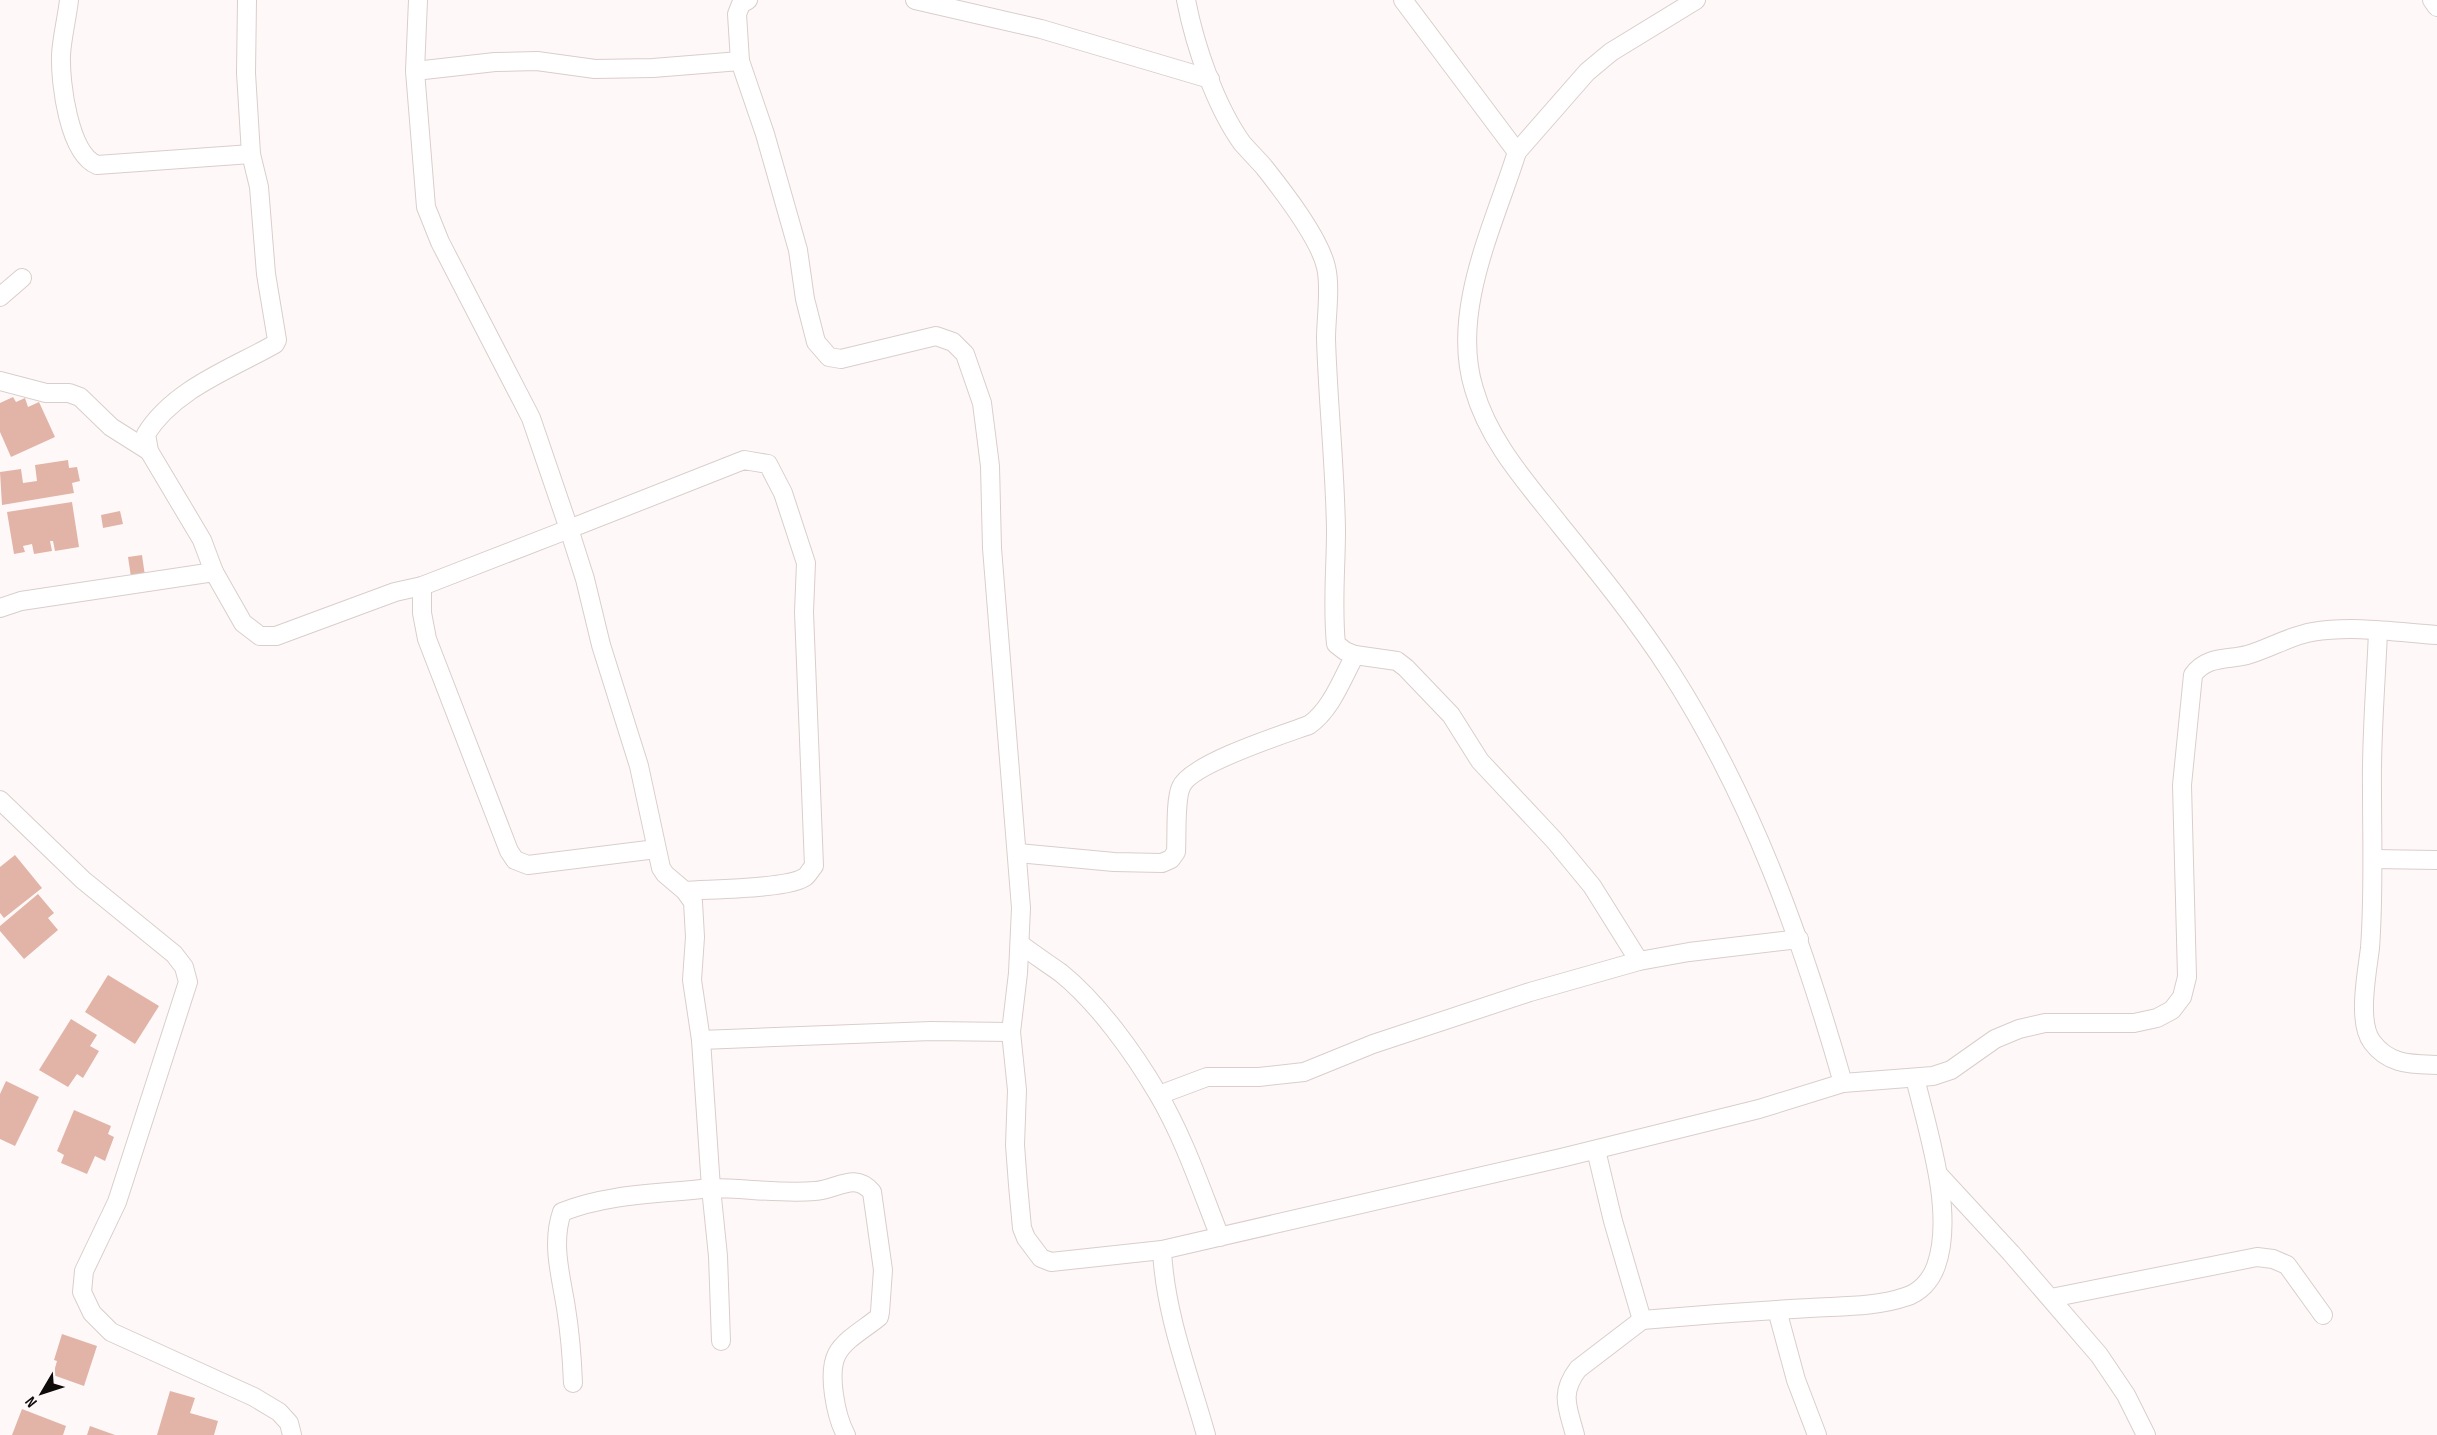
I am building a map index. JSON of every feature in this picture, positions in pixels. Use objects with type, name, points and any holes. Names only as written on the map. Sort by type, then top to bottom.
[{"type":"street","points":[[69,0],[61,56],[65,102],[73,132],[85,157],[90,162],[97,165],[251,154]]},
{"type":"street","points":[[247,0],[246,73],[251,154],[259,187],[266,274],[277,340],[275,344],[218,374],[171,404],[156,419],[146,434],[149,451],[202,540],[214,572],[243,623],[260,636],[276,636],[395,592],[422,586],[744,460],[768,464],[783,493],[806,563],[804,612],[813,866],[805,877],[780,884],[685,891]]},
{"type":"street","points":[[418,0],[415,71],[426,207],[440,242],[531,418],[585,579],[601,645],[639,766],[656,849],[664,874],[685,891],[693,902],[695,937],[692,980],[701,1040],[718,1256],[721,1341]]},
{"type":"street","points":[[748,0],[741,4],[737,14],[740,61],[765,134],[798,250],[810,321],[821,351],[829,357],[841,359],[936,336],[953,342],[965,354],[982,403],[990,466],[992,548],[1021,908],[1020,944],[1011,1032],[1017,1089],[1018,1185],[1022,1228],[1026,1238],[1041,1258],[1051,1262],[1162,1250],[1220,1237],[1596,1150],[1759,1109],[1843,1083],[1934,1077],[1951,1070],[1995,1039],[2019,1029],[2045,1023],[2134,1023],[2157,1018],[2172,1010],[2182,997],[2187,977],[2182,785],[2193,675],[2205,663],[2246,656],[2311,632],[2339,629],[2437,634]]},
{"type":"street","points":[[915,0],[1041,29],[1210,79]]},
{"type":"street","points":[[1186,0],[1210,79],[1231,124],[1243,143],[1288,199],[1321,252],[1326,269],[1326,340],[1333,439],[1336,532],[1333,615],[1336,644],[1355,655],[1397,662],[1406,668],[1451,715],[1480,761],[1554,840],[1592,886],[1639,961]]},
{"type":"street","points":[[1403,0],[1517,152]]},
{"type":"street","points":[[1696,0],[1611,52],[1587,72],[1517,152],[1473,284],[1468,324],[1473,388],[1487,423],[1504,454],[1609,587],[1670,671],[1736,785],[1799,939],[1843,1083]]},
{"type":"street","points":[[2432,0],[2437,7]]},
{"type":"street","points":[[415,71],[495,62],[537,61],[595,69],[653,68],[740,61]]},
{"type":"street","points":[[0,297],[22,278]]},
{"type":"street","points":[[0,381],[46,393],[69,393],[80,397],[111,427],[149,451]]},
{"type":"street","points":[[0,608],[21,601],[214,572]]},
{"type":"street","points":[[422,586],[422,613],[427,639],[509,851],[515,860],[528,865],[656,849]]},
{"type":"street","points":[[2378,631],[2372,787],[2372,926],[2364,1014],[2370,1041],[2386,1057],[2399,1063],[2437,1065]]},
{"type":"street","points":[[1018,853],[1162,863],[1171,859],[1176,852],[1181,786],[1189,777],[1215,761],[1318,719],[1325,711],[1355,655]]},
{"type":"street","points":[[0,800],[83,880],[174,954],[184,967],[188,982],[117,1202],[84,1271],[82,1292],[92,1313],[111,1332],[254,1397],[279,1412],[290,1424],[292,1435]]},
{"type":"street","points":[[2373,860],[2437,860]]},
{"type":"street","points":[[1159,1095],[1207,1077],[1258,1077],[1304,1072],[1339,1060],[1373,1044],[1530,992],[1639,961],[1689,952],[1799,939]]},
{"type":"street","points":[[1020,944],[1062,975],[1106,1019],[1159,1095],[1182,1143],[1220,1237]]},
{"type":"street","points":[[701,1040],[931,1031],[1011,1032]]},
{"type":"street","points":[[1575,1435],[1565,1398],[1571,1379],[1578,1370],[1642,1320],[1862,1304],[1905,1298],[1920,1290],[1931,1276],[1938,1256],[1943,1220],[1938,1174],[1915,1078]]},
{"type":"street","points":[[1596,1150],[1613,1221],[1642,1320]]},
{"type":"street","points":[[1938,1174],[2051,1298],[2099,1355],[2126,1395],[2146,1435]]},
{"type":"street","points":[[573,1383],[570,1339],[556,1245],[557,1227],[562,1212],[576,1206],[613,1198],[711,1188],[817,1191],[857,1182],[865,1184],[872,1192],[883,1270],[879,1317],[850,1340],[836,1356],[834,1403],[846,1435]]},
{"type":"street","points":[[1162,1250],[1164,1282],[1176,1333],[1206,1435]]},
{"type":"street","points":[[2051,1298],[2256,1257],[2273,1259],[2287,1265],[2323,1315]]},
{"type":"street","points":[[1777,1310],[1799,1391],[1817,1435]]},
{"type":"building","points":[[13,397],[16,402],[25,398],[28,407],[39,402],[55,437],[11,457],[0,432],[0,403]]},
{"type":"building","points":[[68,460],[69,468],[77,467],[80,481],[72,483],[74,493],[2,505],[0,472],[21,469],[23,483],[37,481],[35,465]]},
{"type":"building","points":[[72,502],[79,547],[55,551],[53,541],[50,541],[52,551],[34,554],[32,544],[23,546],[25,552],[14,554],[7,512]]},
{"type":"building","points":[[120,511],[123,524],[103,528],[101,515]]},
{"type":"building","points":[[142,555],[145,576],[131,577],[128,557]]},
{"type":"building","points":[[15,855],[42,888],[4,918],[0,913],[0,867]]},
{"type":"building","points":[[38,894],[54,913],[48,918],[58,930],[24,959],[0,931],[0,926]]},
{"type":"building","points":[[108,975],[159,1006],[135,1044],[85,1012]]},
{"type":"building","points":[[71,1019],[97,1035],[90,1046],[99,1051],[83,1078],[77,1074],[68,1087],[39,1070]]},
{"type":"building","points":[[6,1081],[39,1097],[15,1146],[0,1139],[0,1094]]},
{"type":"building","points":[[74,1110],[111,1126],[108,1134],[114,1137],[105,1161],[95,1156],[87,1174],[61,1163],[64,1155],[57,1151]]},
{"type":"building","points":[[62,1334],[97,1346],[84,1386],[53,1375],[57,1361],[54,1360]]},
{"type":"building","points":[[170,1391],[195,1398],[190,1413],[218,1421],[214,1435],[157,1435]]},
{"type":"building","points":[[22,1409],[66,1426],[63,1435],[12,1435]]},
{"type":"building","points":[[90,1426],[115,1435],[87,1435]]}]
